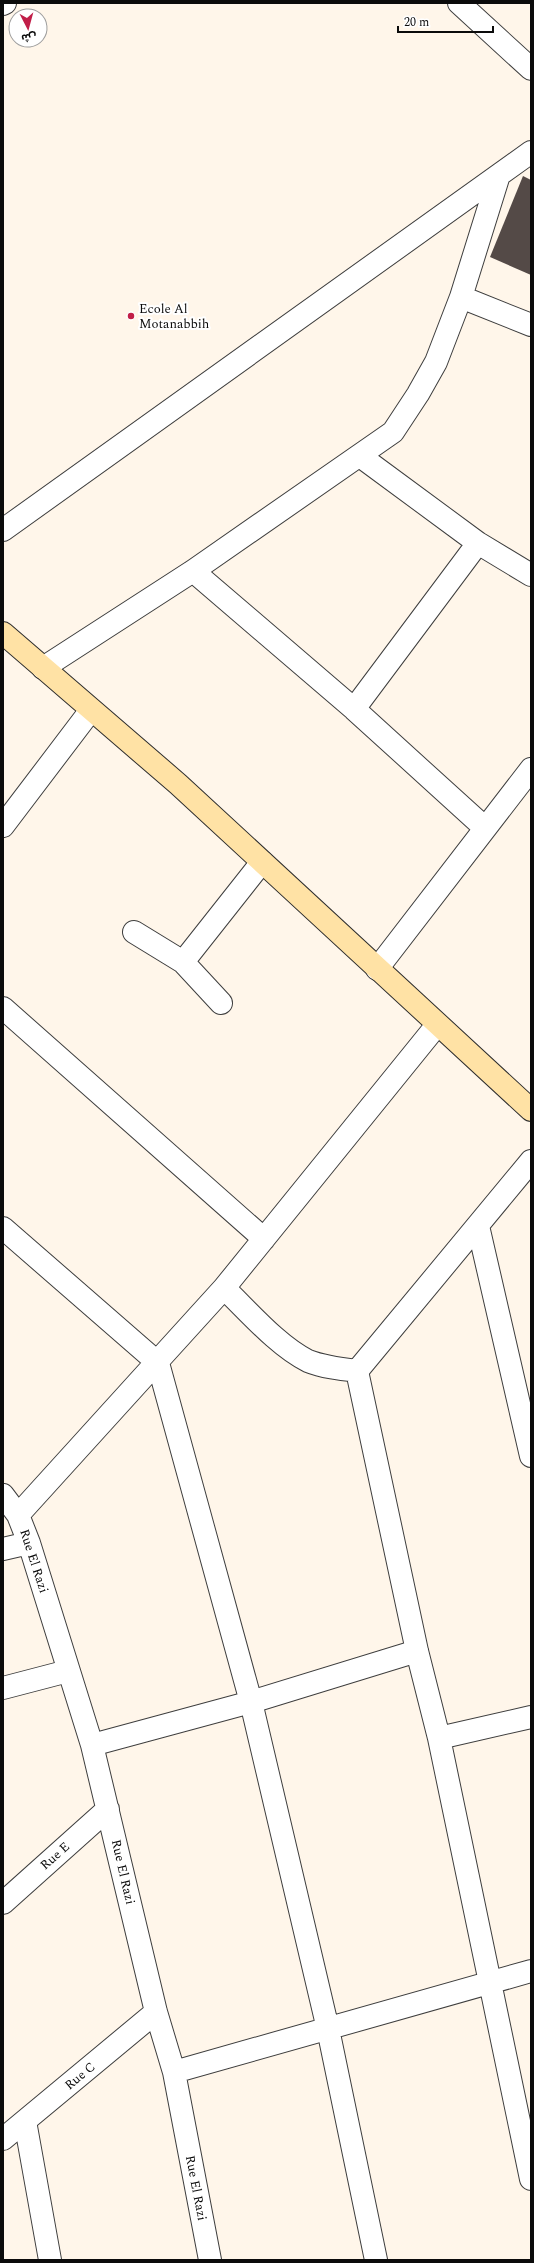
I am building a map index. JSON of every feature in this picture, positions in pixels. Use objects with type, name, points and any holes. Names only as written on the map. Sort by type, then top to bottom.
[{"type":"street","points":[[459,3],[531,70]]},
{"type":"street","points":[[3,530],[531,152]]},
{"type":"street","points":[[43,668],[193,571],[393,432],[418,394],[436,362],[461,297],[499,175]]},
{"type":"street","points":[[461,297],[531,325]]},
{"type":"street","points":[[360,456],[478,543],[531,575]]},
{"type":"street","points":[[354,709],[478,543]]},
{"type":"street","points":[[193,571],[354,709],[485,828]]},
{"type":"street","points":[[3,633],[178,784],[437,1025],[531,1110]]},
{"type":"street","points":[[3,826],[91,710]]},
{"type":"street","points":[[377,969],[531,769]]},
{"type":"street","points":[[183,962],[262,862]]},
{"type":"street","points":[[134,932],[183,962],[221,1003]]},
{"type":"street","points":[[3,1008],[264,1239]]},
{"type":"street","points":[[18,1515],[158,1363],[224,1288],[437,1025]]},
{"type":"street","points":[[357,1371],[531,1161]]},
{"type":"street","points":[[478,1226],[531,1456]]},
{"type":"street","points":[[3,1228],[158,1363],[251,1702],[328,2029],[376,2260]]},
{"type":"street","points":[[224,1288],[291,1351],[310,1361],[333,1368],[357,1371]]},
{"type":"street","points":[[357,1371],[417,1651],[439,1738],[531,2179]]},
{"type":"street","name":"Rue El Razi","points":[[3,1495],[18,1515],[29,1543],[92,1745],[156,2012],[174,2072],[210,2260]]},
{"type":"street","points":[[3,1549],[29,1543]]},
{"type":"street","points":[[92,1745],[251,1702],[417,1651]]},
{"type":"street","points":[[3,1688],[68,1671]]},
{"type":"street","points":[[439,1738],[531,1717]]},
{"type":"street","name":"Rue E","points":[[3,1903],[108,1809]]},
{"type":"street","points":[[174,2072],[531,1971]]},
{"type":"street","name":"Rue C","points":[[3,2139],[156,2012]]},
{"type":"street","points":[[25,2121],[50,2260]]},
{"type":"building","points":[[523,176],[531,180],[531,275],[490,257]]},
{"type":"place","name":"Ecole Al Motanabbih","points":[[131,316]]}]
